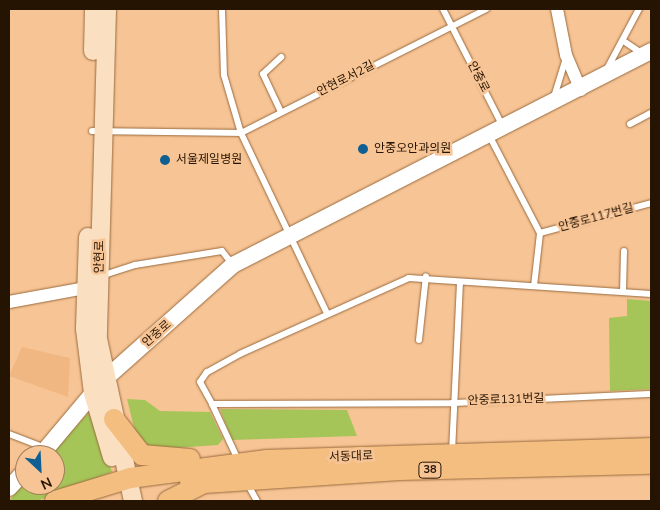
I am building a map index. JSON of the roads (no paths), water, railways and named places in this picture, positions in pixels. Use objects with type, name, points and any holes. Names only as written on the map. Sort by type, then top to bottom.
[{"type":"main road","name":"안현로","points":[[94,9],[97,130]]},
{"type":"main road","name":"안현로","points":[[107,9],[97,130],[92,282],[98,339],[98,386],[128,488]]},
{"type":"main road","name":"안현로","points":[[98,386],[114,419],[128,488]]},
{"type":"main road","points":[[114,419],[142,455],[237,468]]},
{"type":"main road","name":"서동대로","points":[[55,501],[237,468],[452,453],[651,448]]},
{"type":"main road","name":"서동대로","points":[[98,501],[128,488],[209,481],[237,468],[651,464]]},
{"type":"main road","points":[[168,501],[209,481]]},
{"type":"street","points":[[557,9],[566,55],[581,90]]},
{"type":"street","name":"안중로","points":[[50,445],[98,386],[233,265],[291,234],[551,106],[648,53]]},
{"type":"street","points":[[9,302],[92,282]]},
{"type":"lane","points":[[222,9],[224,75],[241,133],[291,234],[327,313]]},
{"type":"lane","points":[[443,9],[452,26]]},
{"type":"lane","name":"안현로서2길","points":[[97,130],[241,133],[486,9]]},
{"type":"lane","name":"안중로","points":[[600,80],[625,42],[639,9]]},
{"type":"lane","name":"안중로","points":[[452,26],[504,129]]},
{"type":"lane","points":[[625,42],[648,53]]},
{"type":"lane","points":[[551,106],[566,55]]},
{"type":"lane","points":[[281,57],[263,74],[281,112]]},
{"type":"lane","points":[[630,124],[651,113]]},
{"type":"lane","points":[[490,137],[540,233],[534,286]]},
{"type":"lane","name":"안중로117번길","points":[[540,233],[651,203]]},
{"type":"lane","points":[[92,282],[134,265],[222,251],[233,265]]},
{"type":"lane","points":[[623,292],[624,251]]},
{"type":"lane","points":[[419,340],[426,276]]},
{"type":"lane","points":[[257,501],[237,468],[212,404],[200,382],[207,372],[240,354],[392,284],[426,276],[460,282],[651,294]]},
{"type":"lane","name":"안중로131번길","points":[[460,282],[452,403],[651,394]]},
{"type":"lane","points":[[212,404],[452,403],[452,453]]},
{"type":"lane","points":[[9,434],[30,445]]},
{"type":"place","name":"안중오안과의원","points":[[363,149]]},
{"type":"place","name":"서울제일병원","points":[[165,160]]}]
